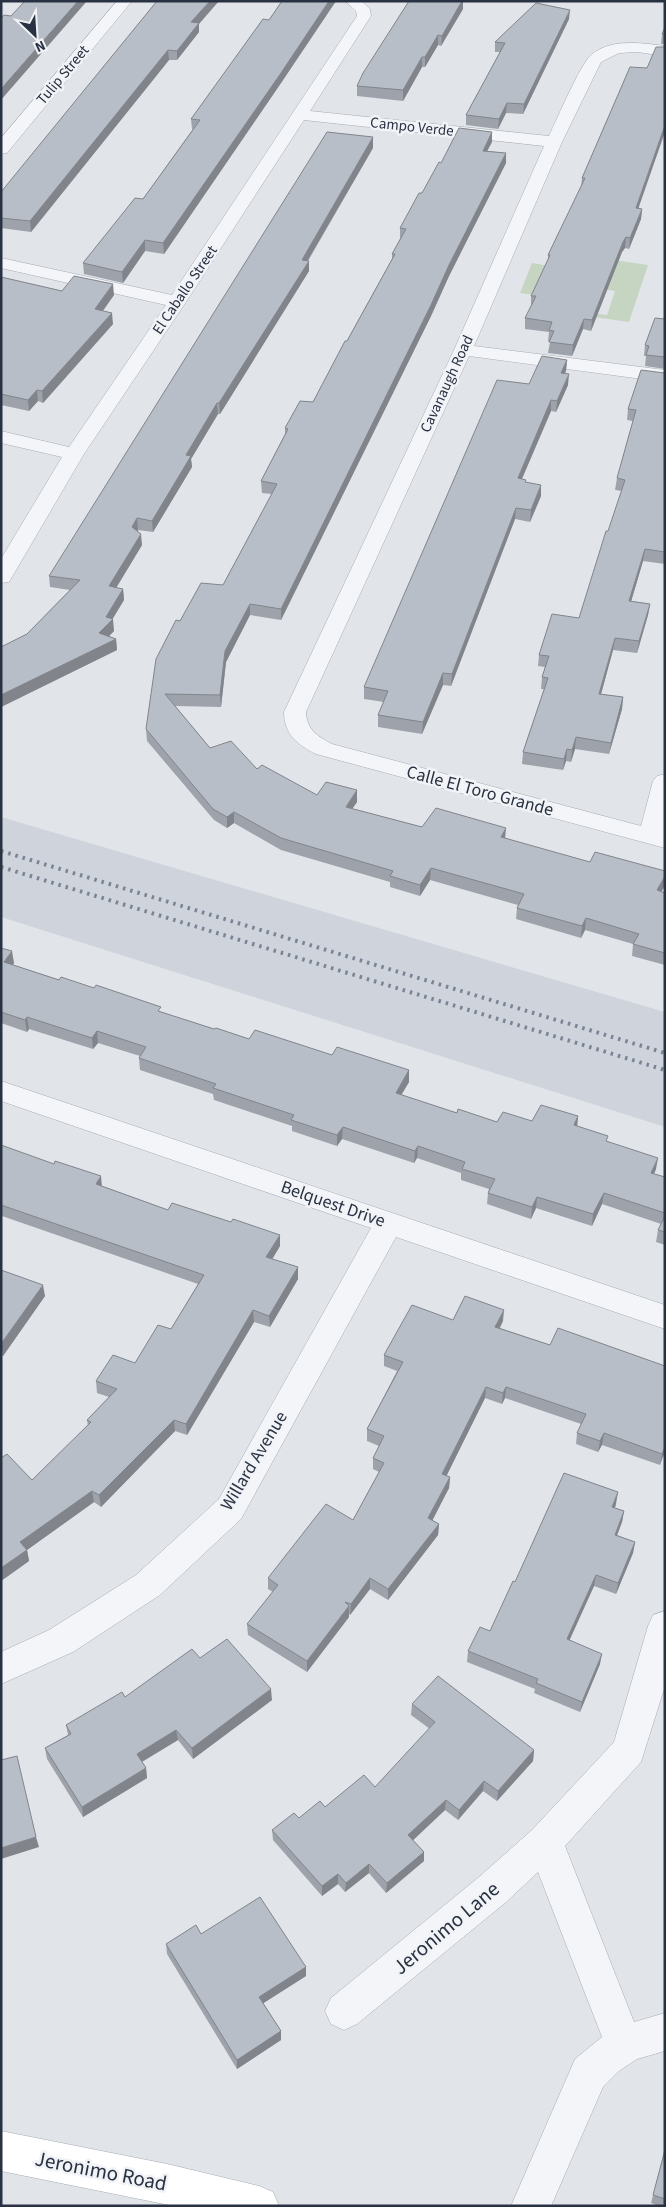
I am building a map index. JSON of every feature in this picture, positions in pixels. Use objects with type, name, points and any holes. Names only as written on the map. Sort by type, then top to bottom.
[{"type":"main road","name":"Jeronimo Road","points":[[1,2151],[167,2184],[259,2206]]},
{"type":"street","name":"Tulip Street","points":[[1,149],[125,1]]},
{"type":"street","name":"El Caballo Street","points":[[1,577],[74,454],[177,302],[364,16],[363,9],[356,3]]},
{"type":"street","name":"Cavanaugh Road","points":[[300,733],[294,722],[295,712],[463,350],[554,142],[595,59],[603,52],[618,48],[636,47],[665,51]]},
{"type":"street","name":"Campo Verde","points":[[300,115],[554,142]]},
{"type":"street","points":[[1,263],[177,302]]},
{"type":"street","points":[[463,350],[665,376]]},
{"type":"street","points":[[1,437],[74,454]]},
{"type":"street","name":"Calle El Toro Grande","points":[[300,733],[310,742],[324,749],[657,838]]},
{"type":"street","points":[[657,838],[665,781]]},
{"type":"street","name":"Belquest Drive","points":[[1,1091],[665,1317]]},
{"type":"street","name":"Willard Avenue","points":[[1,1669],[61,1640],[148,1585],[230,1509],[389,1223]]},
{"type":"street","name":"Jeronimo Lane","points":[[344,2011],[492,1890],[545,1842],[629,1751],[665,1626]]},
{"type":"street","points":[[545,1842],[624,2045]]},
{"type":"street","points":[[531,2206],[589,2073],[602,2060],[624,2045],[647,2035],[665,2032]]},
{"type":"shaded area","points":[[1,817],[665,1012],[665,1127],[1,917]]},
{"type":"green space","points":[[613,260],[648,265],[629,322],[559,312],[559,309],[607,315],[615,291],[573,285],[567,299],[520,293],[532,263],[568,269]]},
{"type":"building","points":[[25,1],[78,1],[1,89],[1,18],[4,15],[11,16]]},
{"type":"building","points":[[157,1],[210,1],[191,22],[199,23],[177,51],[168,50],[30,221],[1,218],[1,192]]},
{"type":"building","points":[[282,1],[329,1],[163,243],[145,240],[122,272],[83,263],[135,198],[143,199],[200,120],[191,119],[263,19],[269,20]]},
{"type":"building","points":[[409,1],[462,1],[442,36],[438,35],[425,57],[422,57],[403,90],[357,86],[363,73]]},
{"type":"building","points":[[536,3],[570,10],[524,104],[507,103],[499,119],[466,115],[505,43],[495,42]]},
{"type":"building","points":[[656,47],[665,47],[665,125],[636,208],[642,209],[630,238],[626,237],[623,242],[592,320],[584,319],[573,345],[549,342],[554,331],[549,330],[552,322],[525,318],[536,296],[531,296],[550,255],[548,255],[585,178],[582,178],[630,67],[647,68]]},
{"type":"building","points":[[459,128],[492,132],[483,151],[506,153],[449,265],[281,609],[250,604],[225,651],[220,695],[165,694],[210,748],[231,741],[257,769],[262,765],[317,795],[326,782],[357,790],[346,807],[422,827],[436,808],[506,828],[501,837],[590,862],[595,852],[665,871],[665,876],[657,890],[665,893],[665,953],[633,944],[639,934],[586,918],[582,926],[517,908],[524,894],[431,868],[420,885],[390,876],[393,871],[281,838],[234,812],[227,817],[213,809],[146,729],[156,659],[176,620],[180,621],[201,583],[223,585],[277,484],[261,481],[288,429],[285,428],[300,401],[313,402],[345,341],[347,341],[395,254],[392,254],[406,229],[400,228],[419,193],[422,193],[439,162],[441,163]]},
{"type":"building","points":[[327,132],[373,137],[302,260],[309,261],[219,403],[217,403],[186,455],[191,456],[152,521],[137,518],[132,527],[141,534],[109,586],[123,589],[106,617],[113,619],[99,633],[116,639],[1,695],[1,647],[27,634],[80,580],[49,576]]},
{"type":"building","points":[[74,276],[113,284],[95,309],[112,313],[42,391],[37,390],[28,400],[1,394],[1,277],[62,291]]},
{"type":"building","points":[[655,318],[665,319],[665,357],[646,355],[649,346],[645,345]]},
{"type":"building","points":[[542,356],[567,360],[561,373],[569,374],[557,401],[551,400],[518,478],[526,480],[525,482],[541,485],[531,510],[516,508],[452,674],[443,673],[423,722],[378,715],[388,691],[364,687],[497,380],[529,384]]},
{"type":"building","points":[[641,370],[665,373],[665,552],[645,549],[629,601],[650,604],[639,641],[615,638],[599,694],[623,697],[611,743],[576,737],[572,750],[567,749],[564,759],[523,752],[548,678],[542,677],[549,656],[539,655],[552,614],[579,618],[606,531],[608,531],[625,480],[617,478],[636,410],[628,409]]},
{"type":"building","points":[[1,948],[12,951],[4,962],[59,980],[61,977],[94,988],[96,985],[161,1007],[158,1011],[214,1029],[216,1028],[249,1039],[255,1030],[332,1055],[337,1047],[409,1070],[396,1093],[457,1113],[458,1109],[497,1122],[503,1112],[532,1121],[541,1105],[578,1116],[574,1125],[608,1136],[606,1141],[658,1158],[651,1173],[665,1177],[665,1213],[604,1193],[593,1214],[537,1197],[532,1207],[488,1193],[495,1179],[462,1169],[465,1162],[418,1146],[415,1151],[343,1127],[337,1135],[291,1120],[294,1115],[213,1088],[216,1084],[139,1058],[146,1047],[97,1031],[92,1038],[27,1017],[25,1020],[1,1012]]},
{"type":"building","points":[[1,1145],[54,1164],[55,1161],[101,1176],[96,1184],[168,1210],[172,1203],[231,1222],[233,1219],[280,1235],[266,1257],[298,1267],[269,1316],[253,1310],[186,1424],[174,1420],[99,1495],[92,1491],[20,1542],[27,1550],[1,1568],[1,1458],[7,1454],[32,1480],[91,1422],[87,1420],[117,1389],[96,1381],[113,1355],[135,1363],[158,1325],[171,1329],[204,1275],[1,1205]]},
{"type":"building","points":[[665,1216],[665,1232],[658,1230]]},
{"type":"building","points":[[1,1270],[43,1285],[1,1344]]},
{"type":"building","points":[[465,1296],[504,1310],[495,1327],[550,1345],[558,1328],[665,1366],[665,1447],[662,1454],[604,1433],[600,1441],[577,1433],[586,1414],[506,1387],[503,1393],[486,1387],[442,1474],[450,1477],[428,1518],[439,1524],[388,1589],[370,1578],[351,1604],[345,1602],[349,1606],[307,1661],[247,1624],[278,1585],[268,1578],[326,1504],[353,1520],[384,1463],[373,1458],[384,1436],[367,1429],[403,1362],[384,1355],[412,1305],[453,1320]]},
{"type":"building","points":[[564,1473],[618,1492],[612,1507],[624,1511],[615,1535],[635,1542],[618,1583],[596,1575],[567,1639],[602,1654],[582,1702],[536,1683],[538,1679],[468,1651],[480,1627],[490,1631],[513,1581],[515,1582]]},
{"type":"building","points":[[227,1639],[271,1689],[192,1748],[176,1730],[137,1754],[146,1768],[82,1807],[45,1748],[71,1734],[66,1725],[122,1692],[125,1697],[192,1649],[200,1658]]},
{"type":"building","points":[[438,1676],[534,1750],[498,1791],[484,1781],[459,1810],[446,1800],[408,1835],[424,1852],[387,1883],[369,1864],[346,1883],[338,1874],[322,1886],[272,1830],[294,1813],[299,1818],[320,1801],[325,1807],[364,1775],[375,1787],[435,1722],[412,1704]]},
{"type":"building","points":[[17,1756],[36,1837],[1,1848],[1,1760]]},
{"type":"building","points":[[260,1897],[306,1967],[259,1997],[281,2031],[237,2060],[166,1944],[196,1925],[201,1934]]},
{"type":"building","points":[[665,2150],[665,2199],[653,2195]]},
{"type":"railway","points":[[1,851],[665,1053]]},
{"type":"railway","points":[[1,867],[665,1070]]}]
